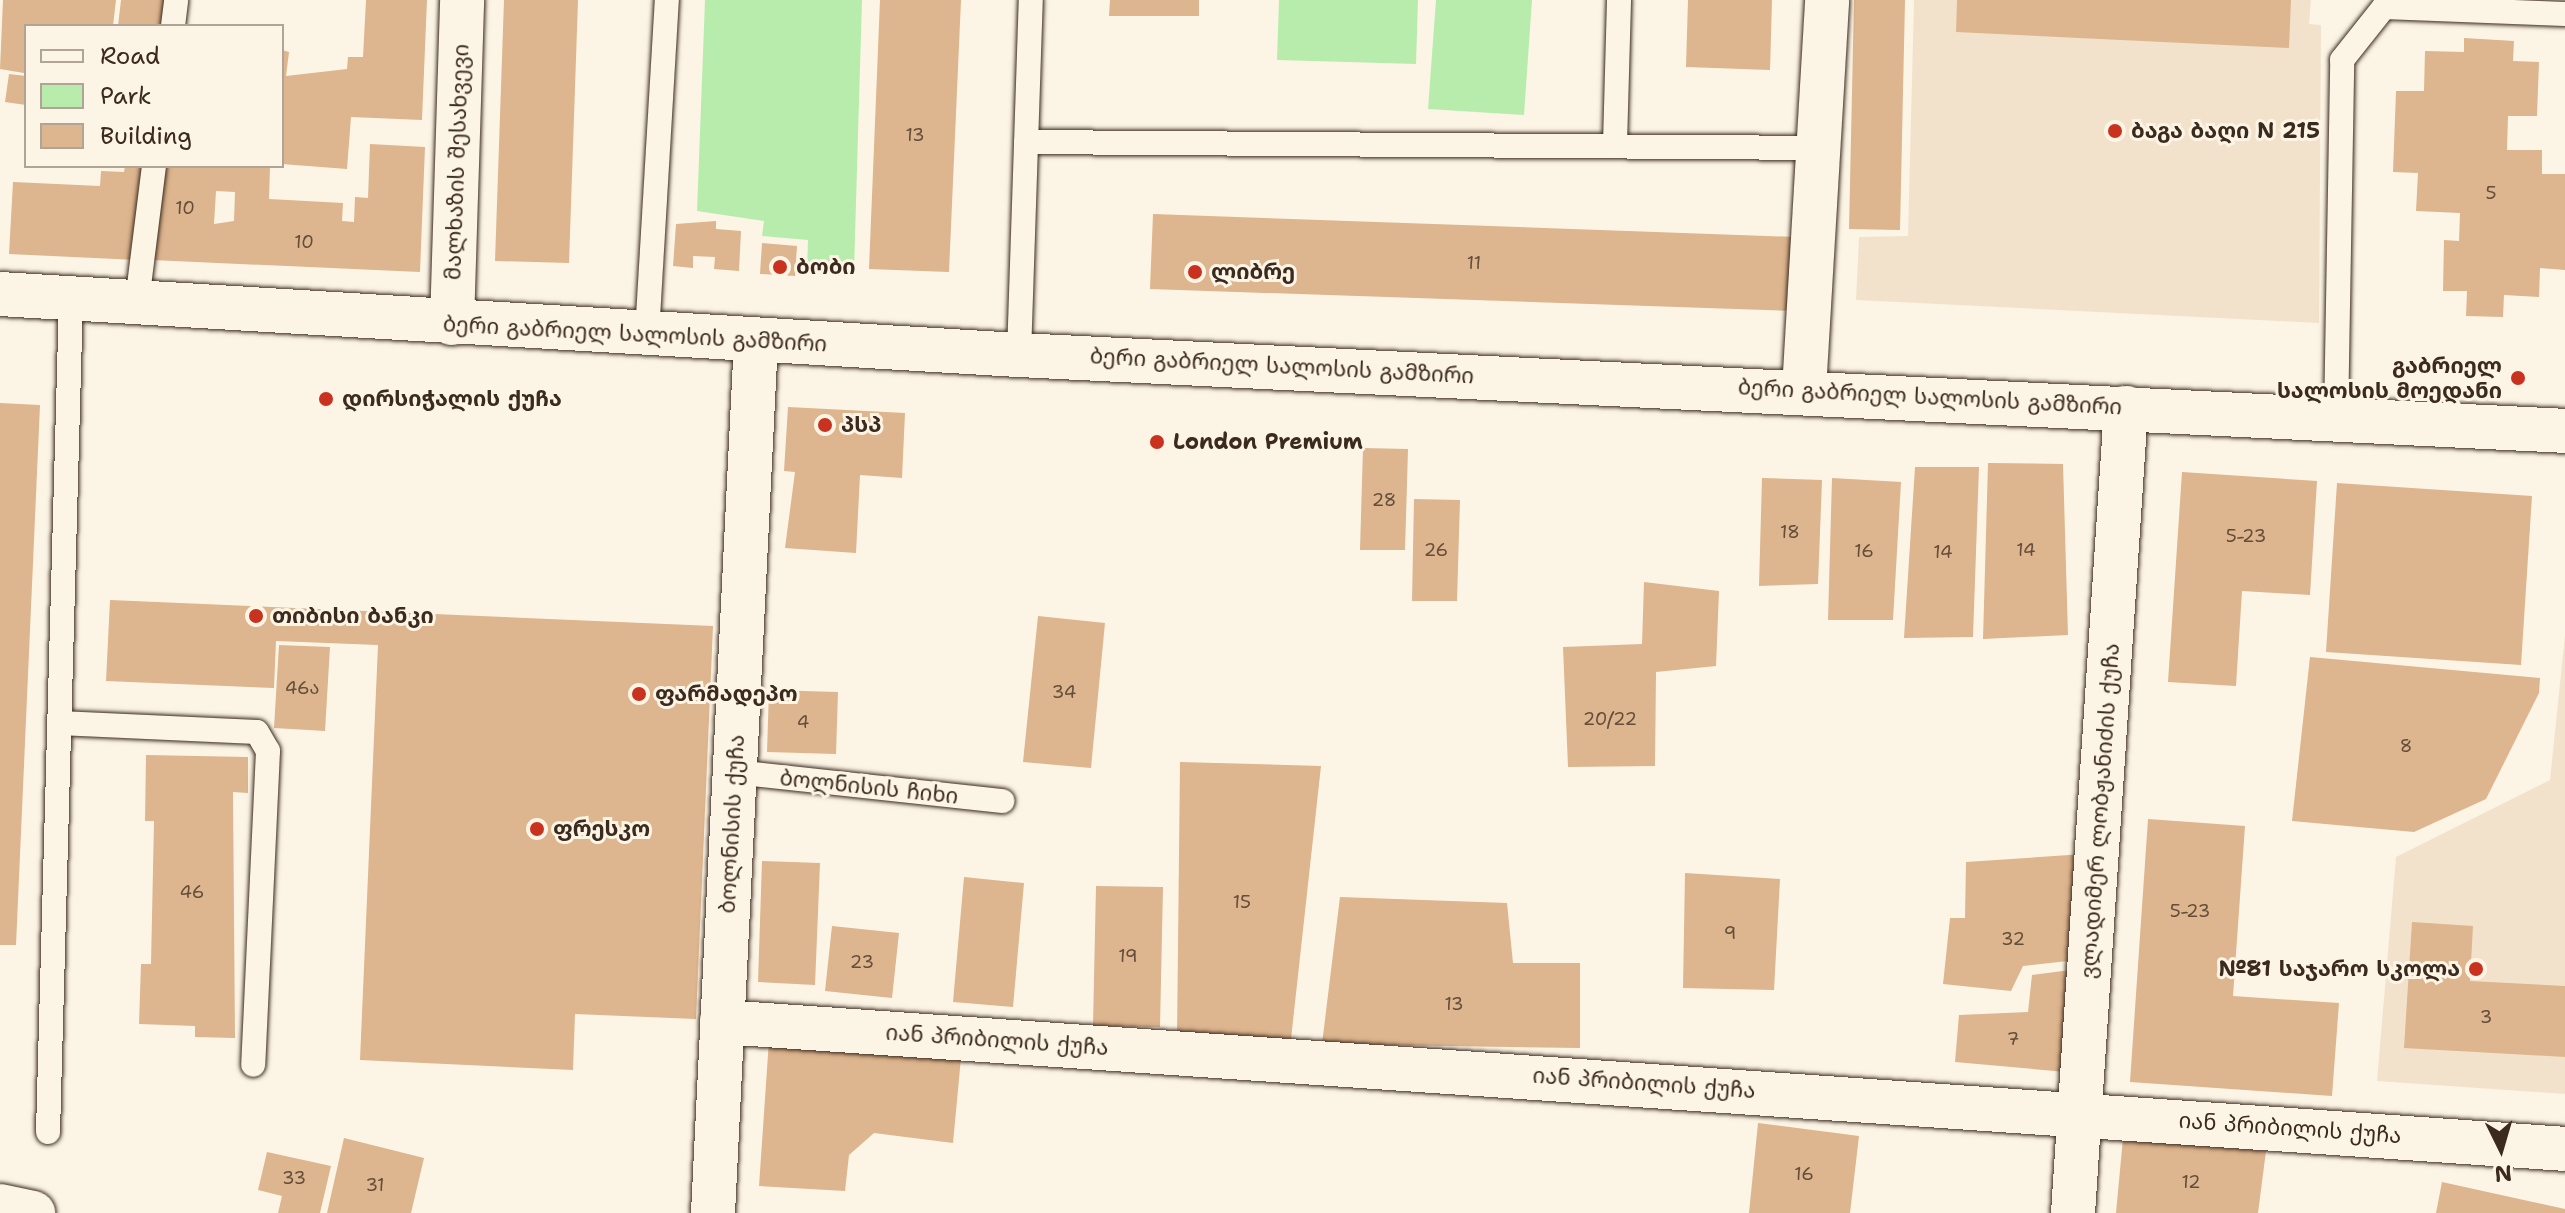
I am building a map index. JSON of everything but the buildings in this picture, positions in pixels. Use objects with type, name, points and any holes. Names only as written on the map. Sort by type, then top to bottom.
[{"type":"street","name":"მალხაზის შესახვევი","points":[[452,323],[462,0]]},
{"type":"street","points":[[1804,390],[1822,148],[1827,0]]},
{"type":"street","name":"ბერი გაბრიელ სალოსის გამზირი","points":[[0,294],[1019,355],[1804,390],[2565,431]]},
{"type":"street","name":"ბოლნისის ქუჩა","points":[[713,1213],[756,340]]},
{"type":"street","name":"ვლადიმერ ლობჟანიძის ქუჩა","points":[[2073,1213],[2126,408]]},
{"type":"street","name":"იან პრიბილის ქუჩა","points":[[722,1022],[2081,1112],[2565,1149]]},
{"type":"street","points":[[0,1206],[33,1213]]},
{"type":"lane","points":[[173,24],[176,0]]},
{"type":"lane","points":[[647,334],[667,0]]},
{"type":"lane","points":[[1019,355],[1031,0]]},
{"type":"lane","points":[[1615,144],[1619,0]]},
{"type":"lane","points":[[2336,419],[2342,60],[2384,7],[2565,14]]},
{"type":"lane","points":[[1026,142],[1615,144],[1822,148]]},
{"type":"lane","points":[[137,302],[154,168]]},
{"type":"lane","points":[[48,1132],[71,298]]},
{"type":"lane","points":[[59,723],[257,732],[268,751],[253,1065]]},
{"type":"lane","name":"ბოლნისის ჩიხი","points":[[735,772],[1002,801]]},
{"type":"shaded area","name":"ბაგა ბაღი N 215","points":[[1914,0],[2311,0],[2309,24],[2321,25],[2319,323],[1856,300],[1859,237],[1908,236]]},
{"type":"shaded area","name":"№81 საჯარო სკოლა","points":[[2565,635],[2565,1094],[2377,1081],[2396,857],[2550,780]]},
{"type":"green space","points":[[705,0],[862,0],[854,271],[807,272],[808,240],[762,236],[764,221],[697,211]]},
{"type":"green space","points":[[1279,0],[1418,0],[1416,64],[1277,60]]},
{"type":"green space","points":[[1436,0],[1532,0],[1524,115],[1428,109]]},
{"type":"place","name":"ბაგა ბაღი N 215","points":[[2115,131]]},
{"type":"place","name":"ბობი","points":[[780,267]]},
{"type":"place","name":"ლიბრე","points":[[1195,272]]},
{"type":"place","name":"გაბრიელ სალოსის მოედანი","points":[[2518,378]]},
{"type":"place","name":"დირსიჭალის ქუჩა","points":[[326,399]]},
{"type":"place","name":"პსპ","points":[[825,425]]},
{"type":"place","name":"London Premium","points":[[1157,442]]},
{"type":"place","name":"თიბისი ბანკი","points":[[256,616]]},
{"type":"place","name":"ფარმადეპო","points":[[639,694]]},
{"type":"place","name":"ფრესკო","points":[[537,829]]},
{"type":"place","name":"№81 საჯარო სკოლა","points":[[2476,969]]}]
